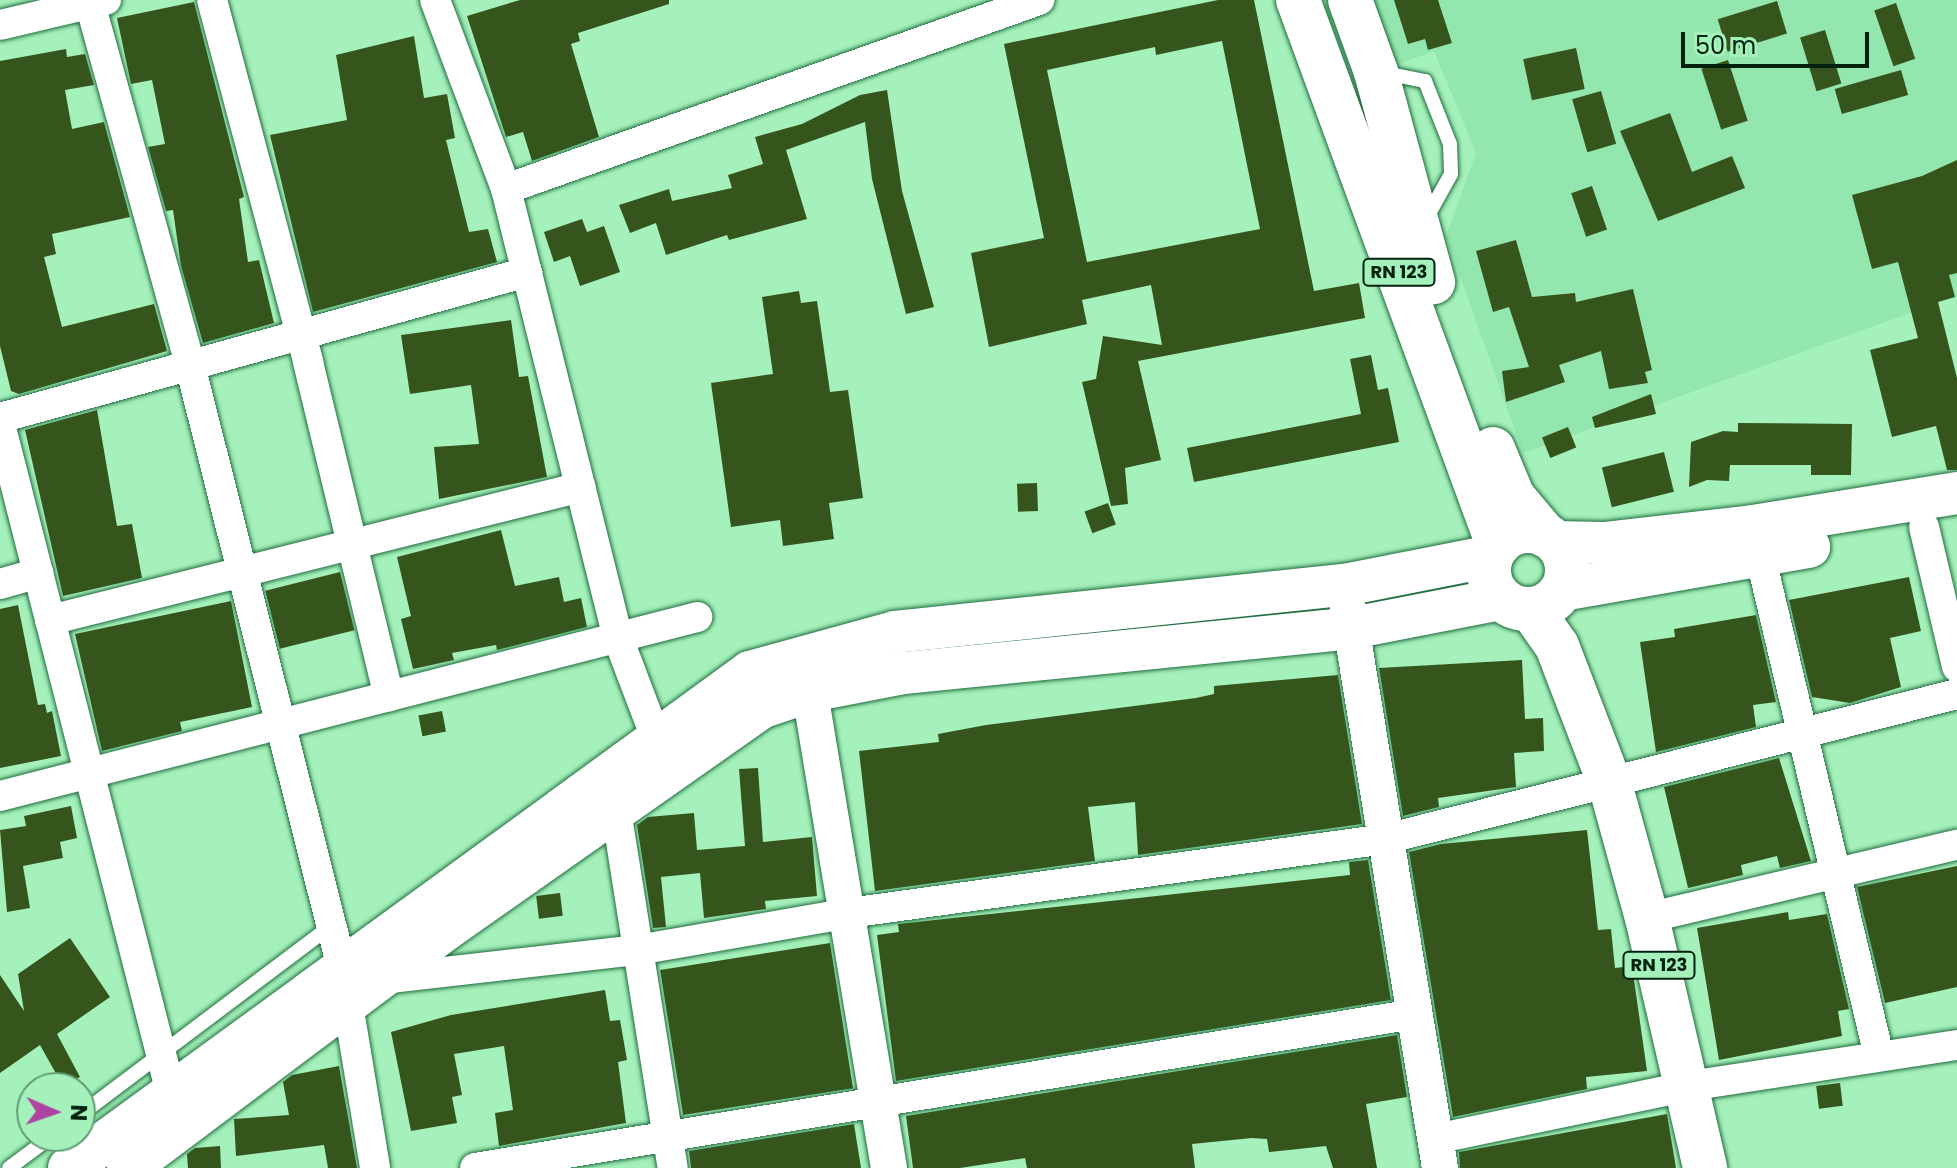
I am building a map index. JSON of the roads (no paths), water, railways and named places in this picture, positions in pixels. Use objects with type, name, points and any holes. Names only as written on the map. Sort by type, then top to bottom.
[{"type":"main road","name":"RN 123","points":[[1298,0],[1506,483],[1550,538]]},
{"type":"main road","name":"RN 123","points":[[1350,0],[1376,72],[1402,236],[1495,551]]},
{"type":"main road","points":[[807,672],[895,632],[1344,585],[1495,551],[1519,532],[1604,543],[1753,526],[1957,493]]},
{"type":"main road","points":[[128,1168],[344,986],[662,754],[750,672],[904,673],[1352,628],[1537,599],[1760,555],[1940,524]]},
{"type":"main road","points":[[1537,599],[1566,560],[1550,538]]},
{"type":"main road","points":[[1495,551],[1492,586],[1537,599]]},
{"type":"main road","name":"RN 123","points":[[1537,599],[1580,648],[1598,710],[1607,774],[1689,1086],[1705,1168]]},
{"type":"main road","points":[[895,632],[904,673]]},
{"type":"main road","points":[[69,1168],[166,1073],[344,986],[381,979],[616,810],[662,754]]},
{"type":"street","points":[[212,0],[302,337],[389,696]]},
{"type":"street","points":[[435,0],[506,189],[618,638],[662,754]]},
{"type":"street","points":[[506,189],[1039,0]]},
{"type":"street","points":[[0,25],[95,1],[331,926],[375,1168]]},
{"type":"street","points":[[166,1073],[0,421],[527,272]]},
{"type":"street","points":[[50,620],[581,487]]},
{"type":"street","points":[[1940,524],[1957,667]]},
{"type":"street","points":[[1760,555],[1798,730],[1838,871],[1879,1056]]},
{"type":"street","points":[[0,584],[38,573]]},
{"type":"street","points":[[1344,585],[1437,1153],[1689,1086],[1957,1045]]},
{"type":"street","points":[[0,796],[697,617]]},
{"type":"street","points":[[807,672],[889,1168]]},
{"type":"street","points":[[381,979],[638,950],[849,913],[1386,839],[1607,774],[1957,694]]},
{"type":"street","points":[[616,810],[673,1168]]},
{"type":"street","points":[[1647,918],[1957,845]]},
{"type":"street","points":[[475,1168],[1414,1014]]},
{"type":"lane","points":[[96,1107],[166,1073],[331,926]]},
{"type":"lane","points":[[9,1168],[30,1152]]}]
